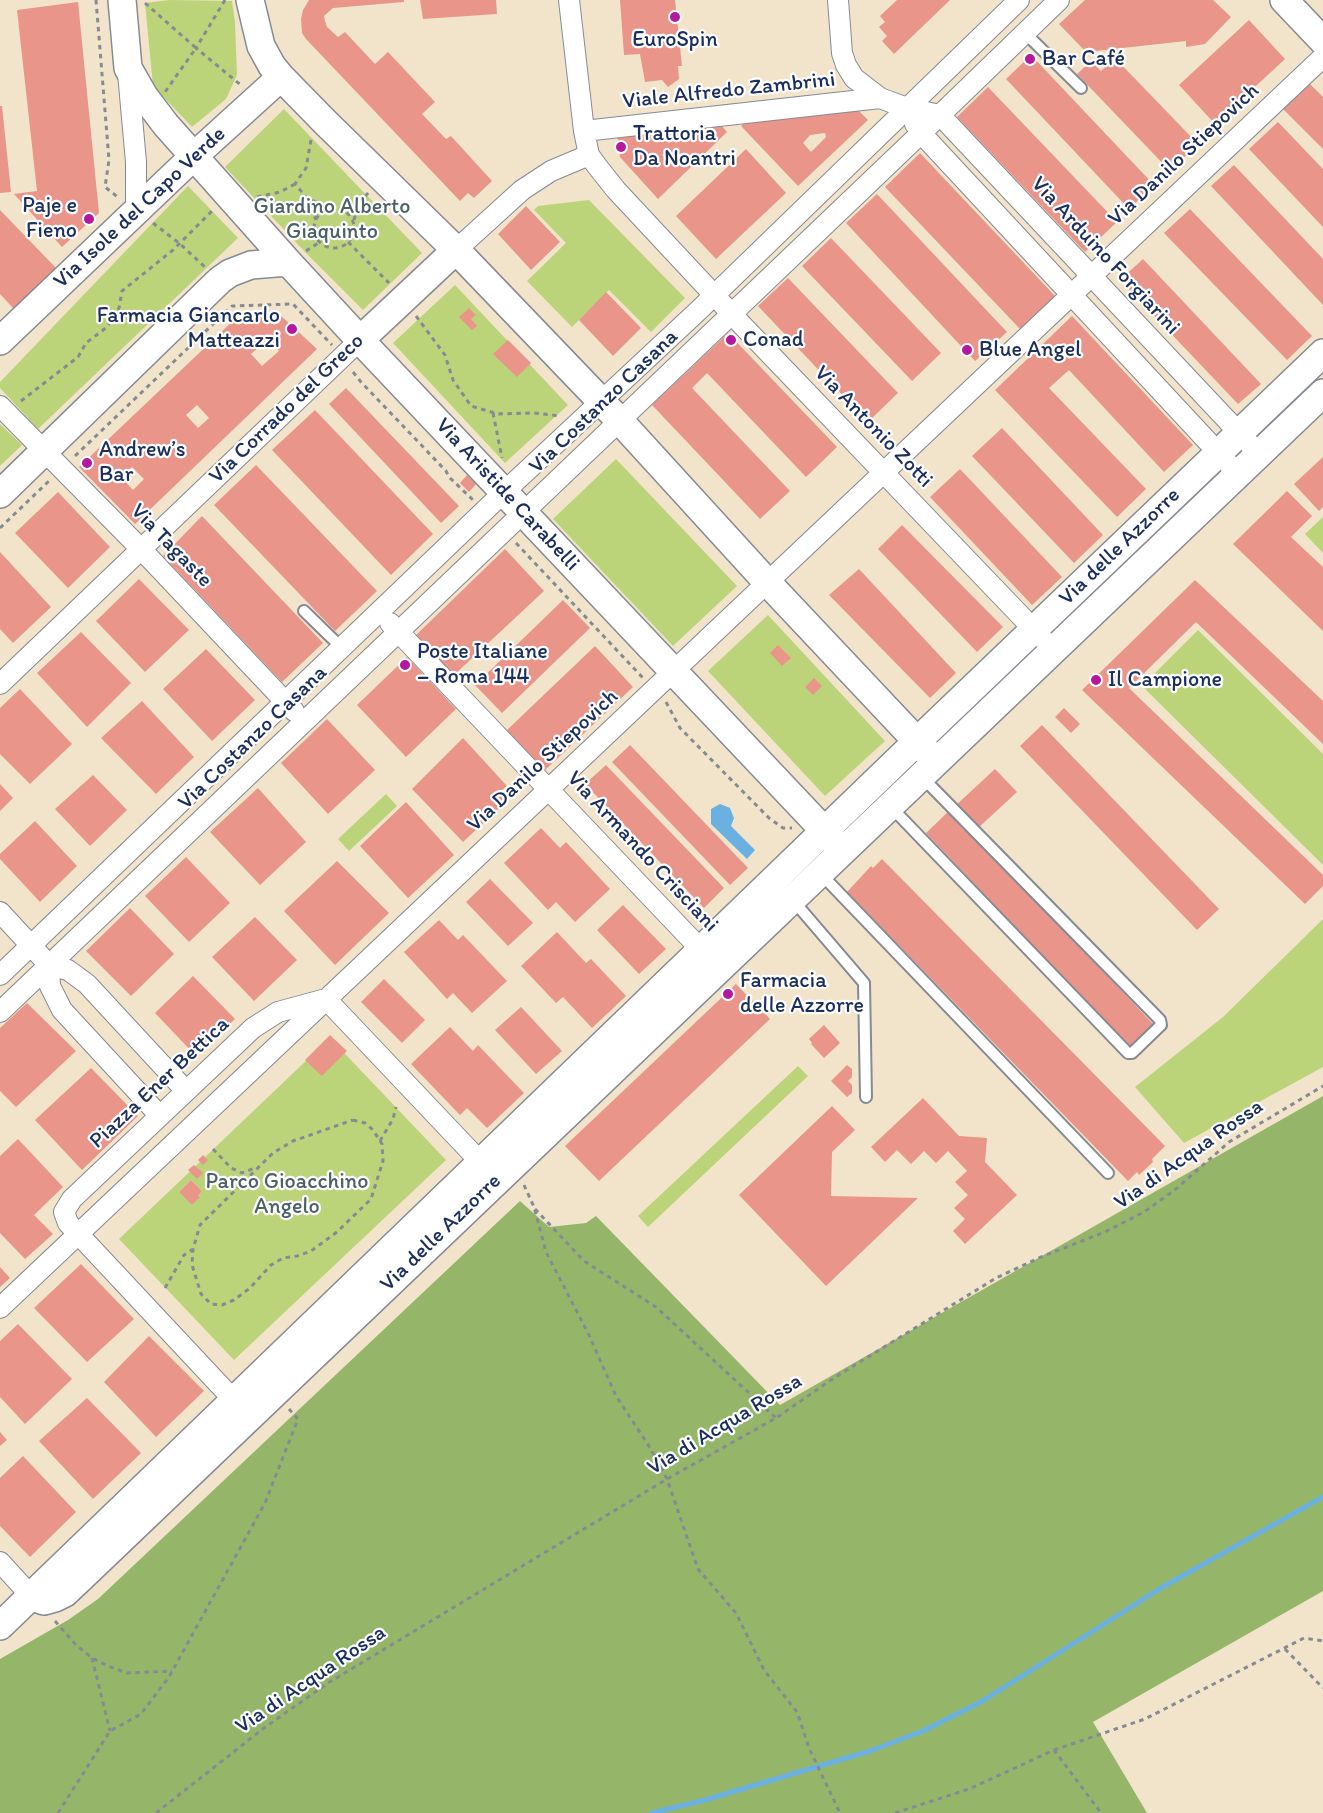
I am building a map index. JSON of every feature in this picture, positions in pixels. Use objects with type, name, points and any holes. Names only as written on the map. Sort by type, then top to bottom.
[{"type":"street","points":[[250,0],[261,45],[272,66],[281,77],[456,250],[593,410],[620,421],[917,741],[929,769]]},
{"type":"street","points":[[569,0],[584,131],[589,155]]},
{"type":"street","points":[[838,0],[842,53],[846,66],[859,83],[880,98],[907,108],[940,115]]},
{"type":"street","name":"Via Costanzo Casana","points":[[0,975],[508,488],[714,295],[1019,0]]},
{"type":"street","name":"Via Costanzo Casana","points":[[0,1012],[1059,0]]},
{"type":"street","points":[[1284,0],[1323,41]]},
{"type":"street","points":[[134,2],[128,68],[136,162],[136,211]]},
{"type":"street","name":"Via Danilo Stiepovich","points":[[326,999],[1323,57]]},
{"type":"street","name":"Via Aristide Carabelli","points":[[128,68],[151,106],[194,156],[296,257],[351,348],[508,488],[524,511],[824,831]]},
{"type":"street","name":"Via Isole del Capo Verde","points":[[0,341],[194,156],[281,77]]},
{"type":"street","name":"Viale Alfredo Zambrini","points":[[584,131],[880,98]]},
{"type":"street","points":[[907,108],[921,133],[1238,474]]},
{"type":"street","name":"Via Arduino Forgiarini","points":[[940,115],[1259,454]]},
{"type":"street","name":"Via Corrado del Greco","points":[[0,684],[351,348],[397,291],[456,250],[522,190],[551,171],[589,155]]},
{"type":"street","name":"Via Antonio Zotti","points":[[589,155],[611,184],[731,314],[1053,650]]},
{"type":"street","points":[[0,494],[53,460],[220,280],[230,273],[251,265],[296,257]]},
{"type":"street","name":"Via delle Azzorre","points":[[0,1626],[41,1599],[249,1406],[498,1169],[710,959],[824,831],[1323,353]]},
{"type":"street","name":"Via delle Azzorre","points":[[710,959],[792,899],[1323,393]]},
{"type":"street","name":"Via Tagaste","points":[[8,406],[53,460],[141,549],[305,723]]},
{"type":"street","name":"Via Armando Crisciani","points":[[380,613],[710,959]]},
{"type":"street","points":[[824,831],[844,850]]},
{"type":"street","points":[[0,912],[49,965],[68,970],[87,984],[186,1091]]},
{"type":"street","points":[[49,965],[50,986],[62,1010],[160,1116]]},
{"type":"street","points":[[0,1308],[326,999],[498,1169]]},
{"type":"street","name":"Piazza Ener Bettica","points":[[249,1406],[78,1234],[66,1220],[64,1212],[68,1204],[247,1034],[270,1016],[292,1006],[326,999]]},
{"type":"street","points":[[0,1562],[41,1599]]},
{"type":"lane","points":[[1025,33],[1081,88]]},
{"type":"lane","points":[[304,611],[342,648]]},
{"type":"lane","points":[[890,806],[1128,1053],[1132,1053],[1161,1025],[1160,1020],[929,769]]},
{"type":"lane","points":[[820,873],[1108,1173]]},
{"type":"lane","points":[[792,899],[864,983],[866,1097]]},
{"type":"path","points":[[96,0],[110,159],[105,187],[203,263]]},
{"type":"path","points":[[162,96],[196,48],[225,0]]},
{"type":"path","points":[[134,2],[236,80]]},
{"type":"path","points":[[254,198],[280,192],[295,184],[306,168],[312,137]]},
{"type":"path","points":[[295,184],[307,198],[316,220]]},
{"type":"path","points":[[329,208],[320,213],[314,232],[320,242],[332,248],[339,247],[348,242],[353,235],[353,221],[358,204],[367,195]]},
{"type":"path","points":[[307,198],[329,208],[340,209],[358,204]]},
{"type":"path","points":[[340,209],[350,215],[353,221]]},
{"type":"path","points":[[8,406],[78,357],[86,343],[107,327],[119,308],[122,291],[173,250],[211,210]]},
{"type":"path","points":[[296,257],[320,242]]},
{"type":"path","points":[[348,242],[397,291],[445,355],[453,380],[471,406],[498,414],[593,410]]},
{"type":"path","points":[[0,528],[53,460],[232,306],[293,304],[351,348],[361,382],[446,471],[449,477],[484,511]]},
{"type":"path","points":[[493,413],[508,488]]},
{"type":"path","points":[[504,530],[670,706],[680,728],[769,818],[783,828],[824,831]]},
{"type":"path","name":"Via di Acqua Rossa","points":[[156,1813],[306,1697],[667,1479],[776,1418],[834,1378],[1007,1272],[1105,1232],[1144,1212],[1176,1189],[1230,1142],[1323,1086]]},
{"type":"path","points":[[380,1141],[393,1119],[396,1107]]},
{"type":"path","points":[[353,1120],[365,1123],[380,1141],[384,1161],[371,1199],[337,1232],[311,1251],[283,1258],[271,1265],[250,1288],[234,1300],[222,1305],[211,1304],[201,1294],[192,1265],[193,1249],[200,1225],[273,1153],[292,1141],[353,1120]]},
{"type":"path","points":[[213,1149],[231,1168],[242,1173],[256,1168]]},
{"type":"path","points":[[498,1169],[584,1261],[656,1306],[776,1418]]},
{"type":"path","points":[[534,1207],[546,1252],[589,1335],[616,1396],[649,1446],[667,1479],[698,1569],[736,1613],[764,1670],[797,1712],[809,1748],[840,1813]]},
{"type":"path","points":[[165,1288],[183,1255],[193,1249]]},
{"type":"path","points":[[58,1813],[110,1731],[141,1714],[172,1671],[265,1503],[298,1419],[285,1405],[276,1413],[249,1406]]},
{"type":"path","points":[[41,1599],[52,1618],[76,1645],[92,1658],[127,1673],[172,1671]]},
{"type":"path","points":[[895,1813],[969,1789],[1054,1750],[1145,1719],[1304,1638],[1323,1641]]},
{"type":"path","points":[[1284,1648],[1323,1688]]},
{"type":"path","points":[[92,1658],[110,1731]]},
{"type":"path","points":[[1054,1750],[1101,1813]]},
{"type":"green space","points":[[170,0],[232,1],[237,75],[226,99],[192,127],[153,86],[145,3]]},
{"type":"green space","name":"Giardino Alberto Giaquinto","points":[[284,109],[422,253],[363,310],[225,167]]},
{"type":"green space","points":[[188,186],[238,238],[38,429],[0,388],[0,382]]},
{"type":"green space","points":[[589,200],[685,298],[651,332],[609,290],[572,327],[527,281],[566,243],[534,210],[538,206]]},
{"type":"green space","points":[[455,285],[568,405],[505,463],[393,343]]},
{"type":"green space","points":[[0,424],[22,445],[0,466]]},
{"type":"green space","points":[[616,459],[737,586],[673,646],[553,519]]},
{"type":"green space","points":[[1323,517],[1323,553],[1305,534]]},
{"type":"green space","points":[[768,615],[885,741],[825,796],[708,671]]},
{"type":"green space","points":[[1198,630],[1323,754],[1323,865],[1142,686]]},
{"type":"green space","points":[[386,794],[397,806],[349,851],[338,839]]},
{"type":"green space","points":[[1323,919],[1323,1067],[1184,1143],[1135,1087],[1223,1017]]},
{"type":"green space","name":"Parco Gioacchino Angelo","points":[[330,1038],[446,1160],[234,1360],[119,1239]],"holes":[[[191,1180],[202,1191],[192,1204],[179,1192]]]},
{"type":"green space","points":[[798,1066],[808,1076],[648,1227],[638,1216]]},
{"type":"green space","points":[[1323,1096],[1323,1591],[1093,1722],[1147,1813],[0,1813],[0,1659],[68,1620],[98,1599],[520,1201],[549,1227],[586,1223],[596,1216],[780,1405]]},
{"type":"water","points":[[720,804],[730,808],[734,818],[731,826],[755,850],[747,859],[711,824],[711,809]]},
{"type":"building","points":[[309,0],[404,0],[404,2],[333,8],[324,16],[325,21],[327,27],[338,37],[345,32],[375,64],[388,52],[435,102],[422,114],[446,139],[451,136],[492,181],[474,198],[468,193],[460,201],[306,39],[302,33],[301,19]]},
{"type":"building","points":[[420,0],[496,0],[497,14],[423,19]]},
{"type":"building","points":[[620,0],[675,0],[682,66],[678,66],[679,79],[668,87],[662,80],[645,82],[640,54],[624,55]]},
{"type":"building","points":[[897,0],[950,0],[894,54],[882,41],[887,36],[879,27],[885,22],[880,16]]},
{"type":"building","points":[[1085,0],[1213,0],[1231,17],[1205,44],[1186,47],[1186,41],[1086,52],[1059,24]]},
{"type":"building","points":[[78,2],[99,213],[62,247],[14,194],[37,191],[17,10]]},
{"type":"building","points":[[1249,20],[1285,59],[1215,124],[1179,85]]},
{"type":"building","points":[[1031,55],[1154,185],[1129,209],[1006,79]]},
{"type":"building","points":[[1115,58],[1198,144],[1170,171],[1077,74],[1091,61],[1101,71]]},
{"type":"building","points":[[1309,83],[1323,97],[1323,149],[1283,109]]},
{"type":"building","points":[[988,87],[1117,222],[1085,252],[957,117]]},
{"type":"building","points":[[0,106],[2,106],[11,192],[0,193]]},
{"type":"building","points":[[856,108],[868,120],[798,186],[741,126],[747,121]],"holes":[[[825,133],[826,137],[811,152],[803,143],[810,135]]]},
{"type":"building","points":[[1278,122],[1323,169],[1323,227],[1249,149]]},
{"type":"building","points":[[719,123],[727,132],[658,199],[620,157],[617,133]],"holes":[[[679,151],[680,161],[674,167],[662,155]]]},
{"type":"building","points":[[746,149],[786,193],[716,259],[676,216]]},
{"type":"building","points":[[920,153],[1055,296],[1020,329],[885,187]]},
{"type":"building","points":[[1234,165],[1323,259],[1323,305],[1211,186]]},
{"type":"building","points":[[877,194],[1007,332],[975,361],[846,223]]},
{"type":"building","points":[[526,206],[560,242],[531,270],[498,234]]},
{"type":"building","points":[[1190,209],[1312,336],[1287,360],[1164,233]]},
{"type":"building","points":[[0,210],[57,269],[14,309],[0,294]]},
{"type":"building","points":[[831,238],[941,353],[912,381],[802,266]]},
{"type":"building","points":[[1143,259],[1261,384],[1238,404],[1120,280]]},
{"type":"building","points":[[788,278],[898,393],[868,422],[758,306]]},
{"type":"building","points":[[606,292],[641,328],[613,356],[579,320]]},
{"type":"building","points":[[469,308],[476,315],[471,319],[477,326],[472,330],[459,317]]},
{"type":"building","points":[[279,314],[317,349],[135,524],[79,467],[236,318]],"holes":[[[270,341],[279,351],[262,366],[251,354],[264,342]],[[197,405],[209,418],[198,428],[186,415]],[[132,467],[144,479],[133,490],[121,477]]]},
{"type":"building","points":[[1072,316],[1193,445],[1164,472],[1069,370],[1049,388],[1146,489],[1117,517],[995,390]]},
{"type":"building","points":[[728,333],[837,447],[806,477],[707,373],[692,388],[790,491],[760,519],[652,405]]},
{"type":"building","points":[[508,340],[531,363],[517,377],[493,354]]},
{"type":"building","points":[[346,388],[459,506],[441,523],[329,404]]},
{"type":"building","points":[[315,410],[433,534],[391,575],[272,450]]},
{"type":"building","points":[[1002,428],[1103,535],[1074,563],[972,456]]},
{"type":"building","points":[[1323,457],[1323,507],[1319,511],[1294,484]]},
{"type":"building","points":[[256,465],[377,591],[335,631],[214,505]]},
{"type":"building","points":[[960,469],[1062,577],[1032,605],[930,497]]},
{"type":"building","points":[[467,475],[476,484],[469,492],[460,483]]},
{"type":"building","points":[[1287,491],[1312,516],[1291,537],[1323,567],[1323,631],[1233,544]]},
{"type":"building","points":[[58,492],[110,547],[68,588],[15,533]]},
{"type":"building","points":[[202,516],[323,643],[282,682],[163,556]]},
{"type":"building","points":[[902,525],[1003,627],[977,652],[878,549]]},
{"type":"building","points":[[505,549],[544,591],[454,675],[415,636]]},
{"type":"building","points":[[0,552],[51,607],[13,643],[0,629]]},
{"type":"building","points":[[859,569],[956,673],[930,698],[829,595]]},
{"type":"building","points":[[139,579],[189,630],[145,672],[96,621]]},
{"type":"building","points":[[1195,580],[1323,701],[1323,744],[1196,622],[1129,688],[1323,875],[1323,886],[1305,904],[1082,690]]},
{"type":"building","points":[[563,600],[590,628],[502,713],[475,685]]},
{"type":"building","points":[[81,632],[131,683],[87,727],[37,673]]},
{"type":"building","points":[[778,645],[791,658],[782,666],[770,653]]},
{"type":"building","points":[[595,646],[633,687],[543,772],[506,731]]},
{"type":"building","points":[[206,649],[255,700],[212,741],[163,689]]},
{"type":"building","points":[[407,657],[456,709],[406,757],[357,705]]},
{"type":"building","points":[[814,678],[822,686],[813,695],[805,687]]},
{"type":"building","points":[[20,689],[72,744],[30,784],[0,754],[0,708]]},
{"type":"building","points":[[142,701],[194,757],[156,794],[101,738]]},
{"type":"building","points":[[1064,708],[1080,724],[1071,733],[1055,717]]},
{"type":"building","points":[[327,719],[375,770],[328,814],[281,763]]},
{"type":"building","points":[[1042,725],[1219,909],[1197,930],[1020,746]]},
{"type":"building","points":[[463,738],[507,786],[500,792],[508,800],[463,842],[412,789]]},
{"type":"building","points":[[630,745],[748,868],[730,885],[612,762]]},
{"type":"building","points":[[606,765],[724,888],[704,908],[585,784]]},
{"type":"building","points":[[995,769],[1017,792],[976,830],[954,807]]},
{"type":"building","points":[[93,775],[127,810],[90,846],[55,809]]},
{"type":"building","points":[[0,784],[13,798],[0,811]]},
{"type":"building","points":[[258,788],[306,842],[260,885],[210,832]]},
{"type":"building","points":[[406,802],[454,855],[408,898],[360,846]]},
{"type":"building","points":[[950,810],[1153,1024],[1129,1047],[926,833]]},
{"type":"building","points":[[35,821],[77,866],[40,902],[0,859],[0,854]]},
{"type":"building","points":[[541,828],[560,848],[566,842],[610,889],[575,922],[556,902],[548,910],[504,863]]},
{"type":"building","points":[[186,857],[230,903],[189,942],[145,896]]},
{"type":"building","points":[[882,859],[1165,1146],[1139,1175],[1137,1172],[1128,1181],[847,892],[871,866],[873,868]]},
{"type":"building","points":[[337,861],[389,913],[335,965],[284,911]]},
{"type":"building","points":[[490,879],[533,923],[508,946],[466,902]]},
{"type":"building","points":[[623,905],[666,949],[639,974],[597,930]]},
{"type":"building","points":[[130,908],[174,954],[131,996],[86,951]]},
{"type":"building","points":[[255,917],[297,960],[254,1001],[212,957]]},
{"type":"building","points":[[439,920],[458,940],[463,935],[507,981],[472,1013],[453,993],[447,999],[404,952]]},
{"type":"building","points":[[557,932],[586,963],[591,959],[626,996],[592,1028],[563,997],[556,1003],[521,966]]},
{"type":"building","points":[[193,976],[235,1019],[196,1056],[155,1013]]},
{"type":"building","points":[[384,979],[425,1020],[402,1043],[361,1002]]},
{"type":"building","points":[[736,984],[770,1019],[599,1181],[565,1146]]},
{"type":"building","points":[[27,1003],[76,1051],[16,1107],[0,1091],[0,1028]]},
{"type":"building","points":[[521,1007],[562,1051],[536,1074],[495,1030]]},
{"type":"building","points":[[824,1025],[840,1043],[824,1058],[809,1039]]},
{"type":"building","points":[[450,1027],[473,1051],[478,1045],[524,1093],[487,1128],[467,1108],[460,1115],[411,1064]]},
{"type":"building","points":[[330,1035],[347,1051],[322,1076],[305,1060]]},
{"type":"building","points":[[847,1065],[852,1069],[852,1077],[848,1081],[852,1085],[852,1093],[847,1097],[831,1081]]},
{"type":"building","points":[[91,1068],[138,1116],[82,1170],[35,1120]]},
{"type":"building","points":[[923,1098],[959,1136],[987,1138],[985,1162],[1017,1195],[965,1244],[953,1231],[965,1219],[954,1208],[968,1195],[955,1182],[967,1171],[948,1151],[936,1163],[924,1151],[911,1164],[897,1150],[885,1162],[871,1147]]},
{"type":"building","points":[[832,1106],[855,1130],[832,1152],[831,1196],[918,1198],[826,1286],[739,1195]]},
{"type":"building","points":[[18,1139],[63,1187],[34,1215],[53,1234],[25,1259],[0,1233],[0,1156]]},
{"type":"building","points":[[203,1155],[208,1160],[203,1165],[198,1160]]},
{"type":"building","points":[[194,1165],[203,1173],[197,1179],[188,1170]]},
{"type":"building","points":[[191,1180],[202,1191],[198,1196],[200,1197],[192,1205],[179,1192]]},
{"type":"building","points":[[81,1264],[134,1319],[87,1362],[34,1308]]},
{"type":"building","points":[[0,1267],[10,1278],[0,1287]]},
{"type":"building","points":[[18,1324],[72,1379],[25,1424],[0,1397],[0,1341]]},
{"type":"building","points":[[149,1336],[204,1391],[156,1437],[104,1382]]},
{"type":"building","points":[[87,1398],[141,1453],[93,1499],[39,1441]]},
{"type":"building","points":[[0,1432],[7,1440],[0,1446]]},
{"type":"building","points":[[23,1456],[76,1512],[30,1557],[0,1526],[0,1478]]},
{"type":"waterway","points":[[652,1813],[705,1800],[870,1751],[923,1731],[981,1702],[1161,1588],[1323,1497]]},
{"type":"place","name":"EuroSpin","points":[[675,17]]},
{"type":"place","name":"Bar Café","points":[[1030,59]]},
{"type":"place","name":"Trattoria Da Noantri","points":[[621,147]]},
{"type":"place","name":"Paje e Fieno","points":[[89,219]]},
{"type":"place","name":"Farmacia Giancarlo Matteazzi","points":[[292,329]]},
{"type":"place","name":"Conad","points":[[731,340]]},
{"type":"place","name":"Blue Angel","points":[[967,350]]},
{"type":"place","name":"Andrew’s Bar","points":[[87,463]]},
{"type":"place","name":"Poste Italiane – Roma 144","points":[[405,665]]},
{"type":"place","name":"Il Campione","points":[[1096,680]]},
{"type":"place","name":"Farmacia delle Azzorre","points":[[728,994]]}]
